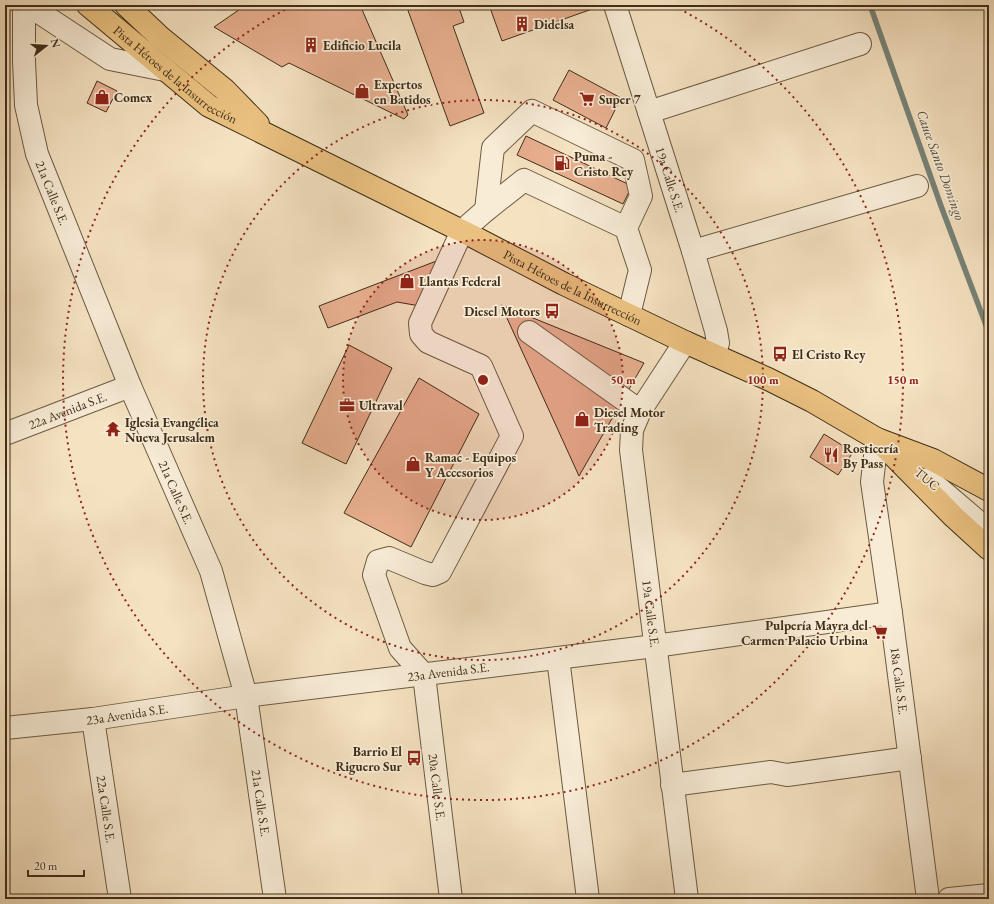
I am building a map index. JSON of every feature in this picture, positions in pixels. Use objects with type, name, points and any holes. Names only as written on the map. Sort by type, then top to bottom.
[{"type":"main road","name":"Pista Héroes de la Insurrección","points":[[88,5],[209,106],[268,135],[473,225],[629,315],[768,379],[812,401],[877,439],[933,460],[989,490]]},
{"type":"main road","name":"Pista Héroes de la Insurrección","points":[[126,5],[160,38],[224,90],[268,135]]},
{"type":"main road","name":"Pista Héroes de la Insurrección","points":[[877,439],[954,517],[989,549]]},
{"type":"street","name":"21a Calle S.E.","points":[[24,5],[26,105],[36,154],[130,386],[211,570],[246,696],[274,899]]},
{"type":"street","points":[[28,5],[110,60],[165,70]]},
{"type":"street","name":"19a Calle S.E.","points":[[615,5],[693,251],[716,331],[718,343],[714,355]]},
{"type":"street","points":[[649,112],[860,44]]},
{"type":"street","points":[[424,675],[400,648],[374,575],[378,561],[389,558],[425,573],[433,575],[440,572],[512,436],[481,366],[428,342],[422,334],[420,323],[473,225],[493,148],[532,111],[633,160],[641,196],[626,228],[640,270],[629,315]]},
{"type":"street","points":[[473,225],[524,180],[626,228]]},
{"type":"street","points":[[693,251],[917,186]]},
{"type":"street","points":[[529,332],[640,411]]},
{"type":"street","name":"19a Calle S.E.","points":[[685,342],[640,411],[632,430],[631,450],[686,899]]},
{"type":"street","name":"22a Avenida S.E.","points":[[5,434],[130,386]]},
{"type":"street","name":"TUC","points":[[877,439],[989,515]]},
{"type":"street","name":"TUC","points":[[877,439],[989,531]]},
{"type":"street","name":"18a Calle S.E.","points":[[877,439],[872,482],[891,613],[928,899]]},
{"type":"street","name":"23a Avenida S.E.","points":[[5,728],[93,719],[246,696],[655,646],[891,613]]},
{"type":"street","points":[[558,658],[588,899]]},
{"type":"street","name":"20a Calle S.E.","points":[[424,675],[451,899]]},
{"type":"street","name":"22a Calle S.E.","points":[[93,719],[120,899]]},
{"type":"street","points":[[672,785],[771,772],[787,775],[910,758]]},
{"type":"street","points":[[949,899],[989,895]]},
{"type":"building","name":"Edificio Lucila","points":[[246,5],[360,5],[408,115],[404,119],[289,63],[282,67],[214,27]]},
{"type":"building","points":[[406,5],[458,5],[464,22],[453,26],[484,113],[450,126]]},
{"type":"building","name":"Didelsa","points":[[489,5],[594,5],[595,8],[502,41]]},
{"type":"building","name":"Super 7","points":[[569,70],[621,98],[606,128],[553,100]]},
{"type":"building","name":"Comex","points":[[97,81],[117,91],[106,112],[87,103]]},
{"type":"building","points":[[526,136],[632,186],[623,204],[517,155]]},
{"type":"building","name":"Llantas Federal","points":[[439,260],[420,306],[397,302],[328,328],[319,306]]},
{"type":"building","name":"Diesel Motor Trading","points":[[501,305],[644,363],[579,476]]},
{"type":"building","name":"Ultraval","points":[[349,345],[392,368],[346,464],[302,443]]},
{"type":"building","name":"Ramac - Equipos Y Accesorios","points":[[419,378],[479,414],[411,547],[344,513]]},
{"type":"building","name":"Rosticería By Pass","points":[[824,434],[853,452],[838,475],[810,457]]},
{"type":"waterway","name":"Cauce Santo Domingo","points":[[870,5],[941,206],[989,333]]},
{"type":"place","name":"Didelsa","points":[[522,24]]},
{"type":"place","name":"Edificio Lucila","points":[[311,45]]},
{"type":"place","name":"Expertos en Batidos","points":[[362,91]]},
{"type":"place","name":"Comex","points":[[102,97]]},
{"type":"place","name":"Super 7","points":[[587,99]]},
{"type":"place","name":"Puma - Cristo Rey","points":[[562,163]]},
{"type":"place","name":"Llantas Federal","points":[[407,281]]},
{"type":"place","name":"Diesel Motors","points":[[552,311]]},
{"type":"place","name":"El Cristo Rey","points":[[780,354]]},
{"type":"place","name":"Ultraval","points":[[347,405]]},
{"type":"place","name":"Diesel Motor Trading","points":[[582,419]]},
{"type":"place","name":"Iglesia Evangélica Nueva Jerusalem","points":[[113,429]]},
{"type":"place","name":"Rosticería By Pass","points":[[831,455]]},
{"type":"place","name":"Ramac - Equipos Y Accesorios","points":[[413,464]]},
{"type":"place","name":"Pulpería Mayra del Carmen Palacio Urbina","points":[[880,632]]},
{"type":"place","name":"Barrio El Riguero Sur","points":[[414,758]]}]
